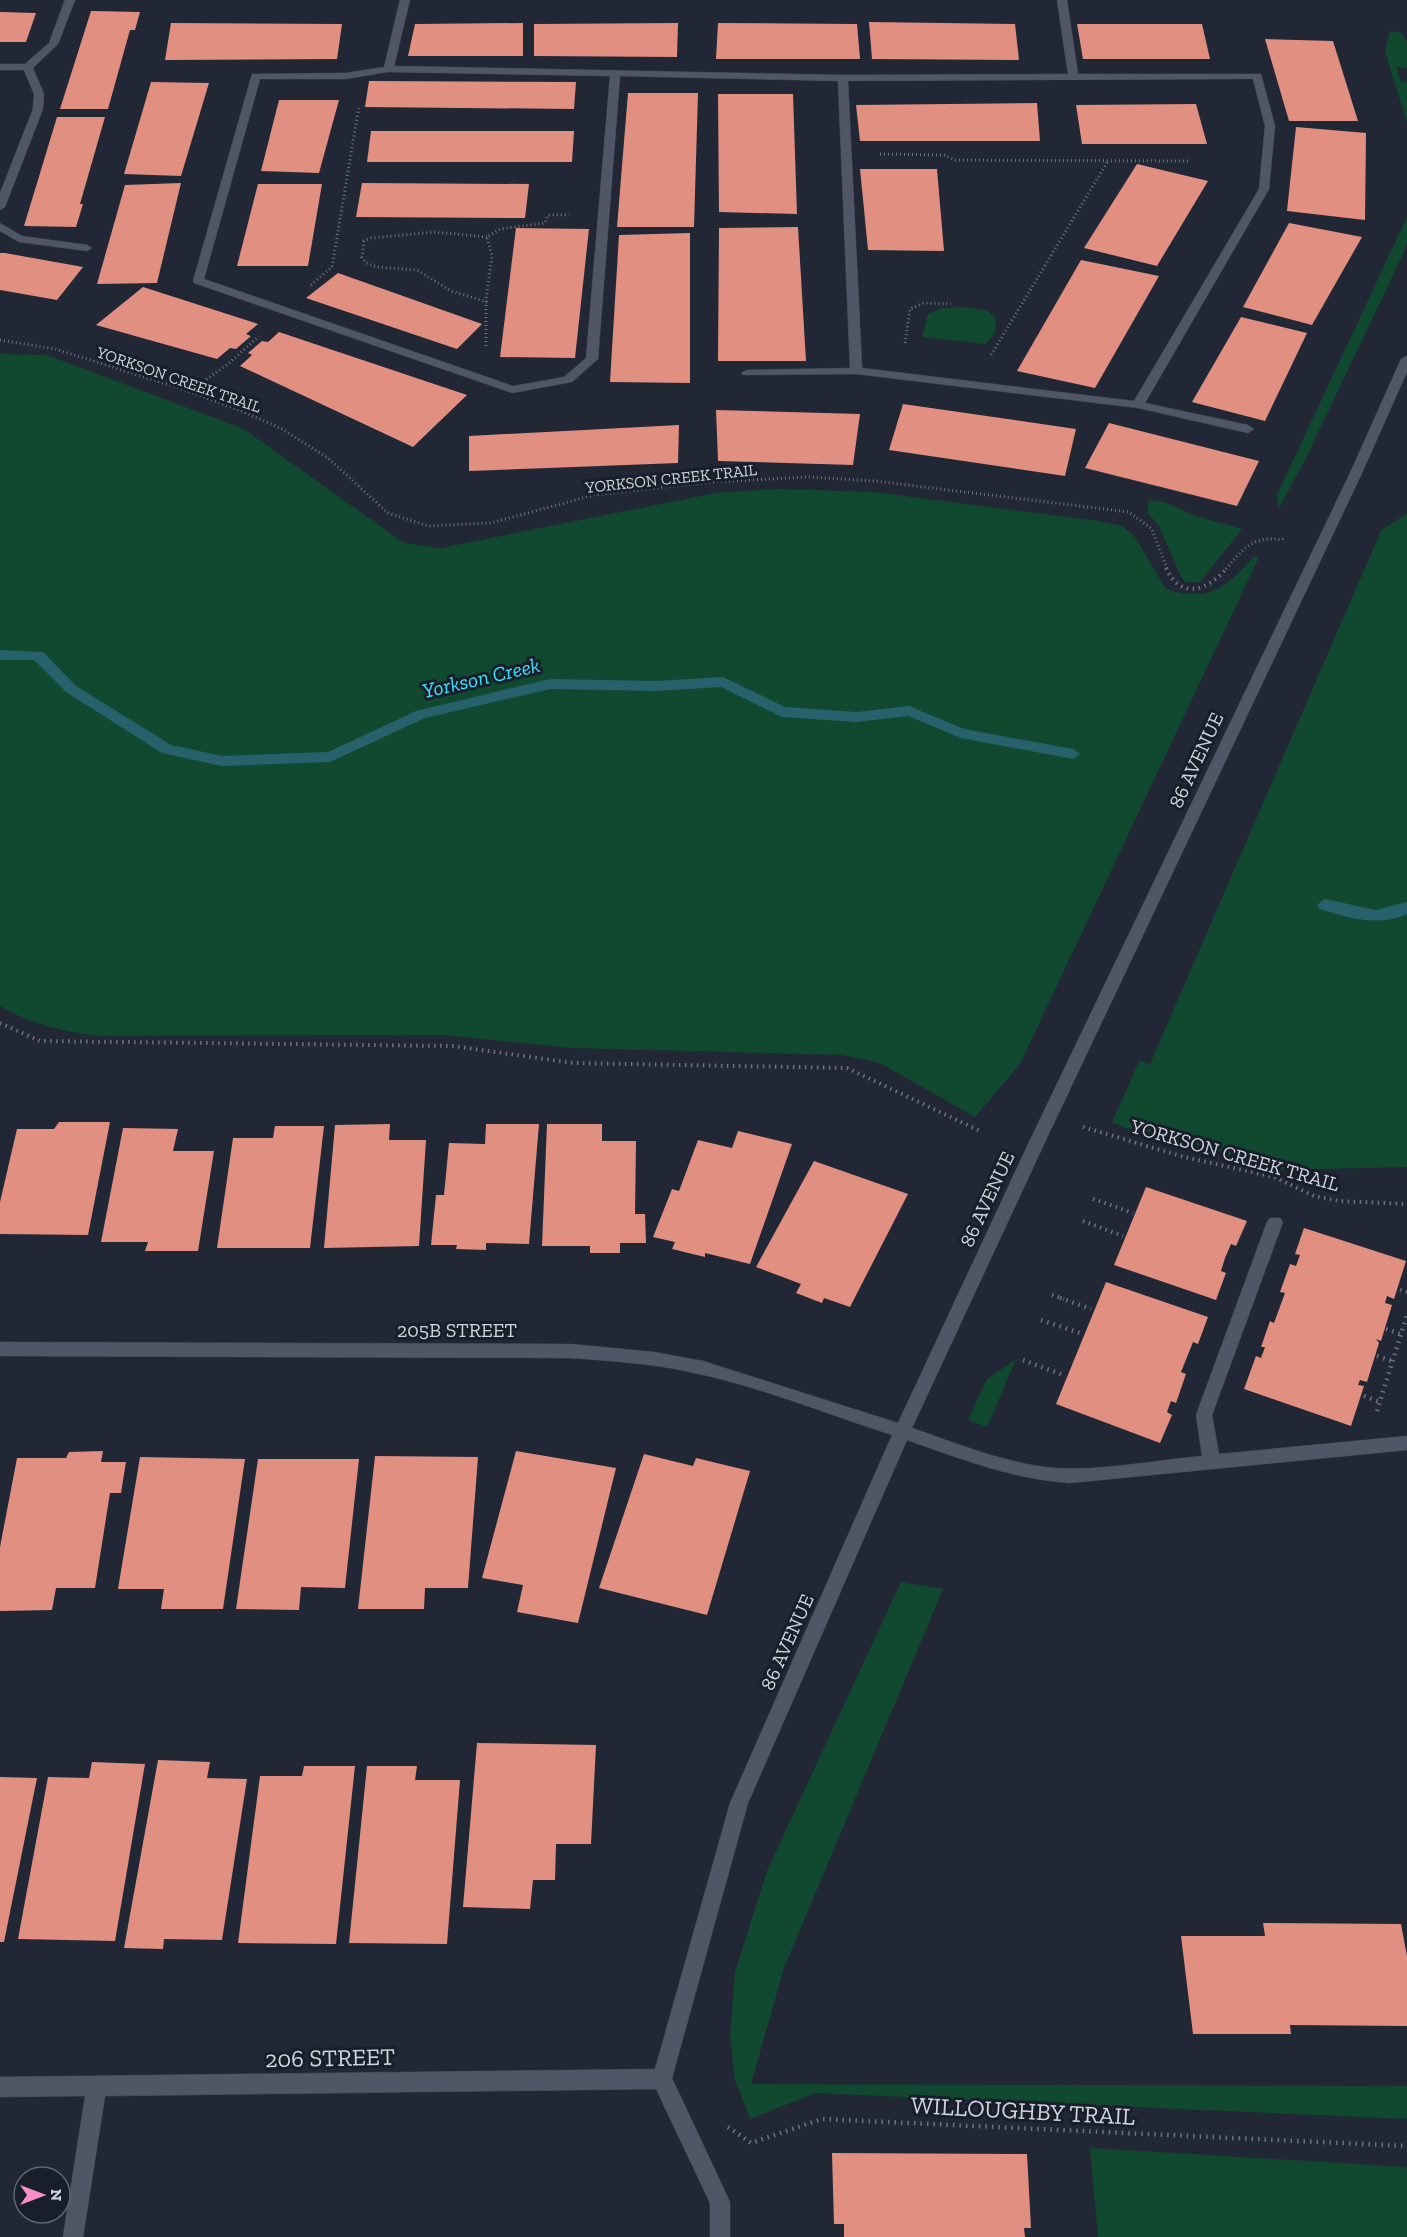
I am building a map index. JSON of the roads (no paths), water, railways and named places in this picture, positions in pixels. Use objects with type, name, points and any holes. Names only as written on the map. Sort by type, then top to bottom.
[{"type":"street","points":[[0,68],[28,67],[53,44],[70,0]]},
{"type":"street","points":[[388,69],[405,0]]},
{"type":"street","points":[[1062,0],[1073,76]]},
{"type":"street","points":[[0,207],[38,109],[39,94],[28,67]]},
{"type":"street","points":[[615,73],[592,359],[568,380],[512,390],[198,281],[256,76],[346,76],[388,69],[615,73],[843,78],[1257,76],[1270,126],[1264,189],[1138,405]]},
{"type":"street","points":[[843,78],[856,371]]},
{"type":"street","points":[[0,226],[19,239],[87,248]]},
{"type":"street","name":"86 AVENUE","points":[[662,2079],[739,1803],[902,1431],[1324,539],[1407,358]]},
{"type":"street","points":[[747,373],[856,371],[1138,405],[1248,429]]},
{"type":"street","points":[[1212,1463],[1204,1415],[1275,1222]]},
{"type":"street","name":"205B STREET","points":[[0,1349],[571,1352],[641,1357],[702,1368],[902,1431],[980,1460],[1039,1476],[1070,1476],[1407,1443]]},
{"type":"street","points":[[662,2079],[720,2202],[720,2237]]},
{"type":"street","name":"206 STREET","points":[[0,2087],[96,2088],[662,2079]]},
{"type":"street","points":[[73,2237],[96,2088]]},
{"type":"waterway","name":"Yorkson Creek","points":[[0,655],[38,655],[71,689],[167,749],[222,761],[330,757],[421,714],[550,684],[656,686],[723,682],[782,712],[856,717],[909,711],[961,733],[1073,754]]},
{"type":"waterway","name":"Yorkson Creek","points":[[1325,905],[1376,916],[1397,913],[1407,908]]}]
